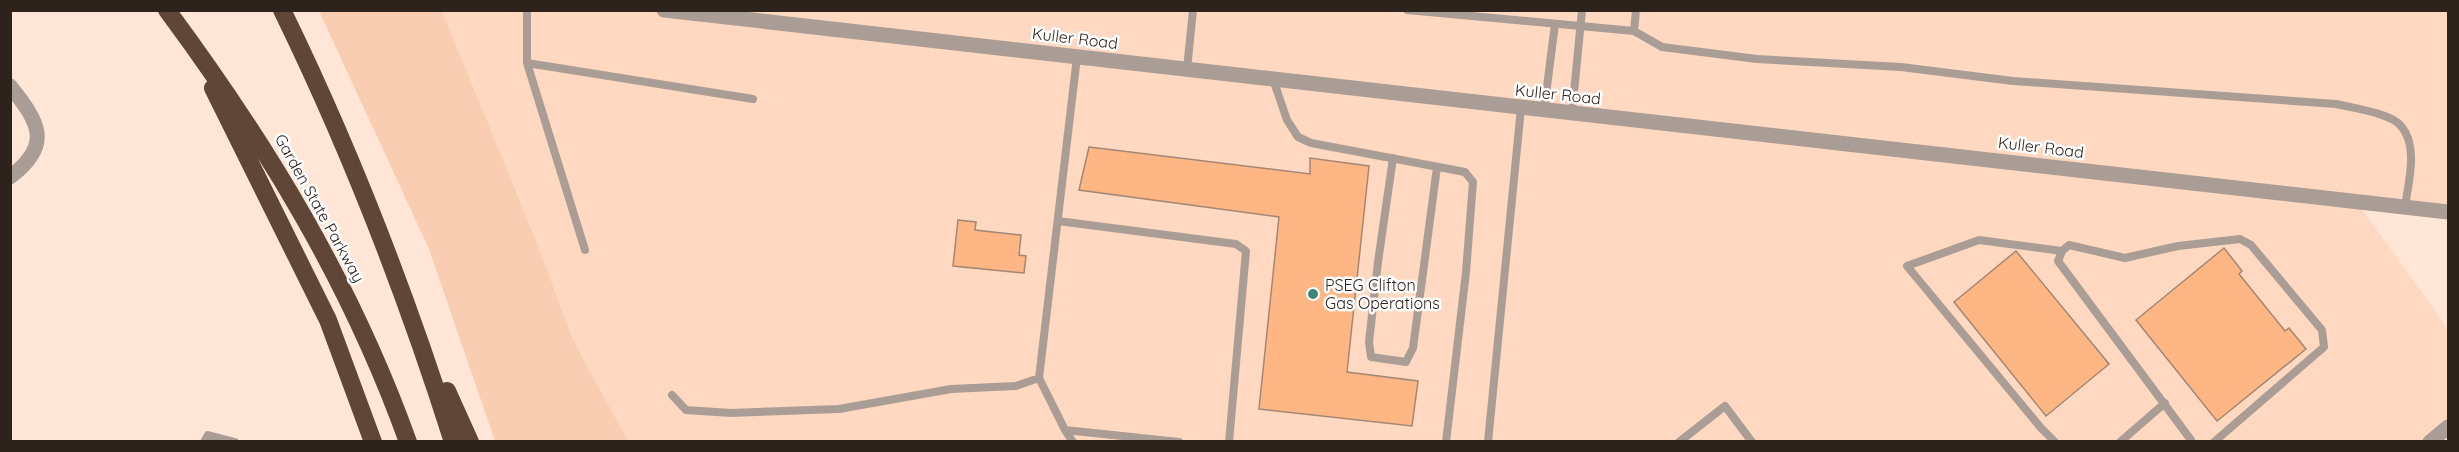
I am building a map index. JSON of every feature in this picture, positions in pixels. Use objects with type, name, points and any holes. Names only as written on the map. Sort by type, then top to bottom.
[{"type":"highway","name":"Garden State Parkway","points":[[167,10],[249,124],[322,247],[364,333],[408,441]]},
{"type":"highway","points":[[282,10],[348,156],[396,276],[470,441]]},
{"type":"highway","points":[[190,41],[328,320],[373,441]]},
{"type":"highway","points":[[396,276],[453,441]]},
{"type":"street","name":"Kuller Road","points":[[664,10],[2448,212]]},
{"type":"street","points":[[10,86],[32,116],[38,139],[33,157],[10,177]]},
{"type":"street","points":[[2430,441],[2448,427]]},
{"type":"lane","points":[[527,10],[527,63],[585,250]]},
{"type":"lane","points":[[1187,69],[1193,10]]},
{"type":"lane","points":[[1407,10],[1634,31],[1662,47],[1757,59],[1901,67],[2013,81],[2336,104],[2388,117],[2401,126],[2410,145],[2405,207]]},
{"type":"lane","points":[[1572,113],[1582,10]]},
{"type":"lane","points":[[1634,31],[1636,10]]},
{"type":"lane","points":[[1544,110],[1555,24]]},
{"type":"lane","points":[[1073,441],[1065,430],[1039,378],[1077,57]]},
{"type":"lane","points":[[527,63],[753,99]]},
{"type":"lane","points":[[1273,79],[1287,120],[1298,137],[1311,143],[1465,172],[1473,182],[1474,199],[1446,441]]},
{"type":"lane","points":[[1488,441],[1521,108]]},
{"type":"lane","points":[[1393,158],[1369,342],[1371,357],[1406,362],[1413,348],[1437,167]]},
{"type":"lane","points":[[1058,221],[1236,244],[1246,251],[1229,441]]},
{"type":"lane","points":[[2191,440],[2058,261],[2062,251],[2069,245],[2125,258],[2178,246],[2241,239],[2251,245],[2322,330],[2324,347],[2214,441]]},
{"type":"lane","points":[[2055,441],[2041,428],[1907,266],[1979,240],[2062,251]]},
{"type":"lane","points":[[672,394],[686,410],[731,413],[839,409],[951,389],[1016,386],[1039,378]]},
{"type":"lane","points":[[2120,441],[2165,403]]},
{"type":"lane","points":[[1681,441],[1725,406],[1752,441]]},
{"type":"lane","points":[[1065,430],[1179,441]]},
{"type":"lane","points":[[204,441],[208,435],[235,441]]},
{"type":"shaded area","points":[[319,11],[442,11],[537,243],[573,340],[628,441],[495,441],[429,249]]},
{"type":"shaded area","points":[[442,11],[2448,11],[2448,210],[2356,201],[2448,329],[2448,429],[2432,442],[628,441],[573,340],[537,243]]},
{"type":"building","name":"PSEG Clifton Gas Operations","points":[[1089,147],[1310,174],[1310,158],[1369,166],[1347,372],[1418,381],[1412,426],[1259,409],[1279,217],[1079,190]]},
{"type":"building","points":[[958,220],[976,222],[975,230],[1021,235],[1019,255],[1026,256],[1024,273],[953,266]]},
{"type":"building","points":[[2224,248],[2242,271],[2239,274],[2285,331],[2289,328],[2306,349],[2217,421],[2136,320]]},
{"type":"building","points":[[2016,251],[2109,364],[2046,416],[1954,302]]},
{"type":"place","name":"PSEG Clifton Gas Operations","points":[[1313,294]]}]
